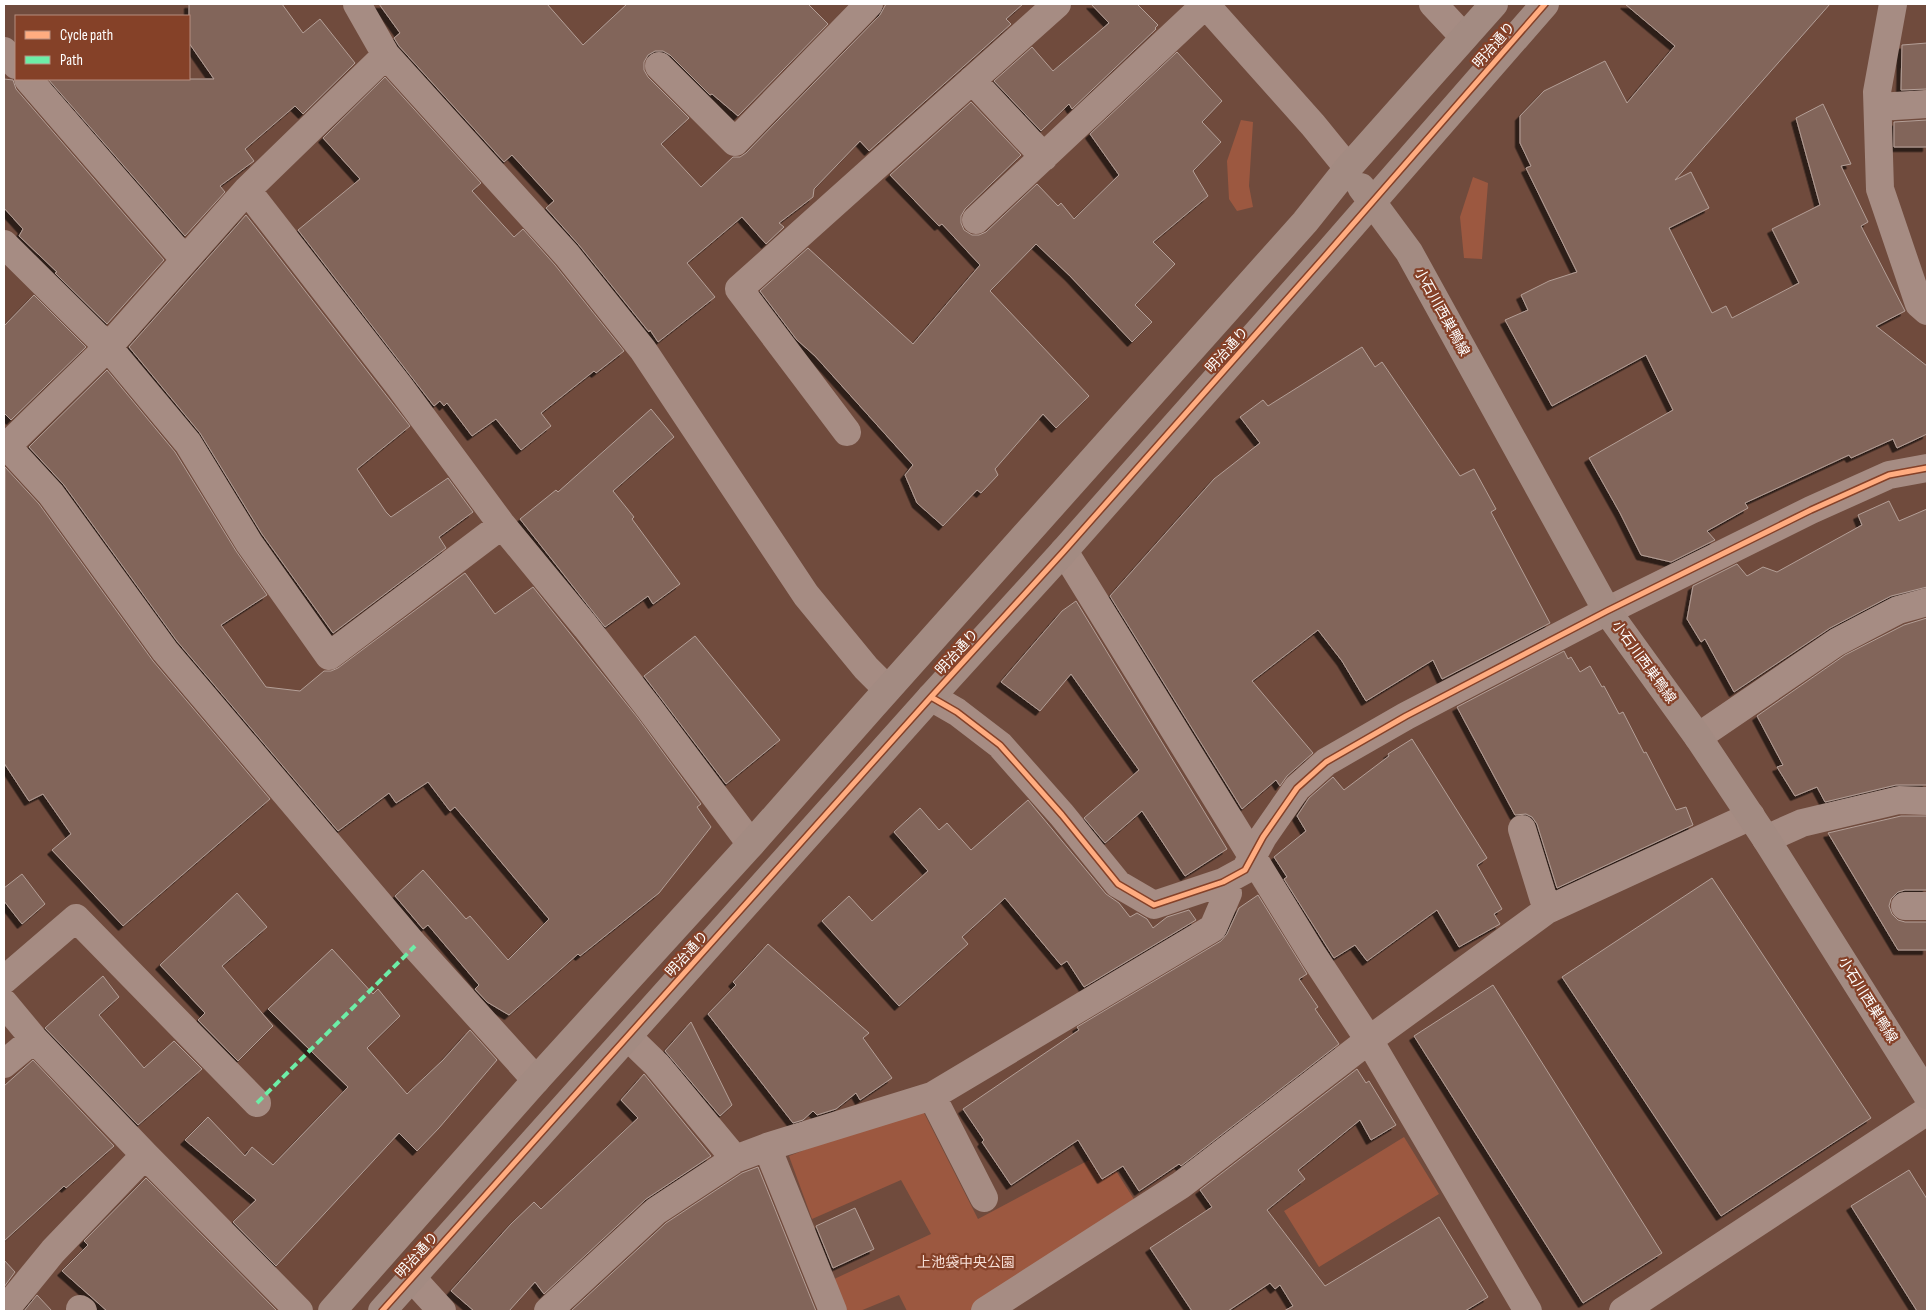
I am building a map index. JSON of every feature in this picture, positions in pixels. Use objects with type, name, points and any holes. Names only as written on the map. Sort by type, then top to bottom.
[{"type":"main road","name":"明治通り","points":[[332,1311],[536,1080],[751,844],[887,689],[1305,222],[1348,168],[1494,4]]},
{"type":"main road","name":"明治通り","points":[[382,1311],[1064,551],[1545,4]]},
{"type":"main road","name":"小石川西巣鴨線","points":[[1348,168],[1409,252],[1607,612],[1698,736],[1766,839],[1927,1095]]},
{"type":"street","points":[[357,4],[386,55],[567,255],[643,350],[806,595],[866,668],[887,689]]},
{"type":"street","points":[[660,66],[734,142],[869,4]]},
{"type":"street","points":[[847,432],[739,290],[1056,4]]},
{"type":"street","points":[[976,220],[1205,4],[1348,168]]},
{"type":"street","points":[[1433,4],[1464,37]]},
{"type":"street","points":[[1893,4],[1877,92],[1880,189],[1919,304],[1927,311]]},
{"type":"street","points":[[4,51],[15,64]]},
{"type":"street","points":[[386,55],[247,190],[108,347],[5,446],[51,494],[165,651],[415,946],[536,1080]]},
{"type":"street","points":[[29,80],[185,260]]},
{"type":"street","points":[[972,80],[1044,157]]},
{"type":"street","points":[[1878,107],[1927,104]]},
{"type":"street","points":[[247,190],[400,387],[502,525],[638,693],[751,844]]},
{"type":"street","points":[[4,244],[108,347],[188,443],[249,543],[329,656],[502,525]]},
{"type":"street","points":[[931,697],[957,712],[1000,745],[1062,815],[1118,884],[1154,905],[1223,882],[1245,870],[1264,837],[1297,788],[1326,762],[1406,716],[1607,612],[1811,510],[1889,475],[1927,468]]},
{"type":"street","points":[[1064,551],[1253,856],[1312,955],[1369,1040],[1527,1311]]},
{"type":"street","points":[[1698,736],[1837,642],[1898,610],[1927,602]]},
{"type":"street","points":[[1766,839],[1802,823],[1899,800],[1927,801]]},
{"type":"street","points":[[985,1311],[1181,1185],[1369,1040],[1547,910],[1751,816]]},
{"type":"street","points":[[1522,829],[1547,910]]},
{"type":"street","points":[[548,1311],[656,1211],[736,1159],[767,1147],[932,1096],[1212,928],[1228,893],[1223,882]]},
{"type":"street","points":[[4,980],[76,918],[257,1103]]},
{"type":"street","points":[[4,1003],[34,1038],[146,1155],[300,1311]]},
{"type":"street","points":[[628,1037],[657,1065],[736,1159]]},
{"type":"street","points":[[4,1064],[34,1038]]},
{"type":"street","points":[[932,1096],[984,1198]]},
{"type":"street","points":[[1623,1311],[1927,1110]]},
{"type":"street","points":[[767,1147],[833,1311]]},
{"type":"street","points":[[4,1311],[53,1251],[146,1155]]},
{"type":"street","points":[[412,1278],[442,1311]]},
{"type":"green space","points":[[1241,120],[1253,122],[1249,186],[1253,207],[1237,211],[1229,199],[1227,161]]},
{"type":"green space","points":[[1473,177],[1488,183],[1482,259],[1464,258],[1460,217]]},
{"type":"green space","name":"上池袋中央公園","points":[[920,1105],[978,1219],[1104,1152],[1137,1204],[971,1311],[907,1311],[899,1295],[860,1311],[844,1311],[832,1280],[931,1234],[901,1180],[812,1219],[789,1156]]},
{"type":"green space","points":[[1404,1137],[1439,1194],[1319,1267],[1284,1211]]},
{"type":"building","points":[[189,4],[282,4],[303,33],[320,19],[355,63],[303,114],[295,106],[245,149],[254,161],[220,186],[225,192],[185,236],[49,80],[214,79],[190,44]]},
{"type":"building","points":[[379,4],[547,4],[583,45],[627,4],[808,4],[828,24],[738,116],[712,94],[710,95],[670,55],[663,51],[655,51],[648,55],[644,62],[644,70],[648,77],[689,118],[661,144],[701,187],[733,157],[740,157],[746,153],[880,15],[886,4],[1023,4],[1006,19],[1011,24],[869,151],[860,141],[814,189],[813,197],[779,223],[784,227],[766,244],[742,217],[687,263],[715,297],[658,342],[579,245],[546,208],[554,201],[512,155],[504,162],[399,46],[394,38],[400,33]]},
{"type":"building","points":[[1091,4],[1137,4],[1158,25],[1072,109],[1069,104],[1041,131],[994,81],[1032,47],[1053,71],[1109,23]]},
{"type":"building","points":[[1625,4],[1830,4],[1675,180],[1691,172],[1709,208],[1669,228],[1712,313],[1726,306],[1732,318],[1799,283],[1772,229],[1820,205],[1796,118],[1823,104],[1851,164],[1841,166],[1868,222],[1861,226],[1905,311],[1876,326],[1927,366],[1927,434],[1897,448],[1893,439],[1851,458],[1849,455],[1745,503],[1748,508],[1707,531],[1715,540],[1671,562],[1641,555],[1589,458],[1673,410],[1646,355],[1552,406],[1505,320],[1528,310],[1521,295],[1549,281],[1577,272],[1526,168],[1531,166],[1520,143],[1520,116],[1544,91],[1605,61],[1627,103],[1675,46]]},
{"type":"building","points":[[1927,43],[1927,89],[1901,90],[1902,45]]},
{"type":"building","points":[[1177,52],[1222,101],[1202,122],[1221,142],[1193,171],[1208,196],[1153,242],[1175,264],[1135,305],[1152,322],[1132,342],[1070,276],[1036,244],[990,291],[1089,396],[1056,428],[1043,414],[995,469],[998,475],[981,493],[977,490],[943,526],[917,503],[905,475],[913,465],[815,356],[797,340],[760,291],[808,248],[913,344],[980,265],[942,224],[939,226],[890,175],[971,102],[1021,155],[965,209],[961,216],[964,230],[972,235],[986,232],[1037,184],[1058,206],[1061,203],[1074,219],[1119,175],[1090,134]]},
{"type":"building","points":[[385,77],[481,183],[472,191],[514,237],[523,229],[555,265],[624,351],[596,373],[594,371],[541,413],[551,426],[521,450],[496,419],[472,436],[447,403],[444,406],[440,401],[434,406],[298,230],[360,179],[323,138]]},
{"type":"building","points":[[4,79],[13,80],[16,89],[164,260],[107,324],[19,236],[23,229],[4,208]]},
{"type":"building","points":[[1927,120],[1927,147],[1894,147],[1894,122]]},
{"type":"building","points":[[246,215],[410,426],[357,469],[386,512],[391,517],[448,478],[473,512],[439,537],[446,548],[333,633],[262,534],[200,433],[129,347]]},
{"type":"building","points":[[34,295],[86,347],[11,420],[4,413],[4,326]]},
{"type":"building","points":[[1362,347],[1375,367],[1382,362],[1460,476],[1474,469],[1496,509],[1491,512],[1550,623],[1442,679],[1433,660],[1366,701],[1342,661],[1318,630],[1252,681],[1313,753],[1287,776],[1280,786],[1276,780],[1242,809],[1110,596],[1214,479],[1260,443],[1240,417],[1263,400],[1268,406]]},
{"type":"building","points":[[107,370],[175,452],[236,551],[267,595],[221,625],[266,687],[300,691],[324,671],[338,668],[465,573],[495,614],[533,587],[637,717],[701,804],[697,807],[711,827],[659,893],[580,956],[578,954],[509,1015],[487,1002],[475,989],[479,985],[428,925],[423,929],[395,896],[423,870],[466,919],[470,916],[508,960],[549,919],[455,807],[450,811],[428,782],[396,803],[389,793],[338,831],[177,641],[64,485],[29,447]]},
{"type":"building","points":[[651,409],[674,437],[613,491],[634,517],[632,519],[680,584],[653,604],[648,596],[605,627],[520,519],[556,490],[558,492]]},
{"type":"building","points":[[5,467],[39,504],[153,661],[270,799],[123,926],[52,850],[71,834],[43,794],[29,801],[4,763]]},
{"type":"building","points":[[1889,501],[1899,521],[1927,509],[1927,587],[1891,596],[1830,628],[1734,692],[1705,639],[1701,642],[1687,619],[1693,586],[1737,564],[1747,576],[1763,567],[1777,572],[1862,525],[1858,515]]},
{"type":"building","points":[[1076,601],[1227,849],[1185,876],[1142,811],[1105,843],[1084,818],[1139,770],[1071,674],[1040,711],[1001,682],[1062,611]]},
{"type":"building","points":[[1927,618],[1927,785],[1896,785],[1825,802],[1817,787],[1795,796],[1777,767],[1783,765],[1757,716],[1845,655],[1904,625]]},
{"type":"building","points":[[695,636],[780,740],[726,784],[644,676]]},
{"type":"building","points":[[1564,651],[1568,659],[1571,657],[1580,672],[1590,666],[1602,687],[1604,686],[1619,714],[1623,712],[1676,810],[1686,807],[1693,825],[1557,888],[1537,824],[1532,817],[1526,814],[1515,815],[1457,707]]},
{"type":"building","points":[[1412,739],[1487,858],[1477,865],[1502,909],[1494,914],[1500,924],[1459,947],[1437,910],[1367,961],[1355,945],[1334,958],[1284,879],[1287,877],[1274,857],[1306,831],[1297,816],[1309,798],[1333,777],[1344,790],[1389,756],[1388,754]]},
{"type":"building","points":[[1028,800],[1106,894],[1119,903],[1130,917],[1137,913],[1147,919],[1153,928],[1167,917],[1189,910],[1196,920],[1084,987],[1067,961],[1061,965],[1005,898],[962,937],[968,944],[899,1006],[822,921],[849,896],[872,921],[928,871],[894,832],[920,808],[939,830],[947,823],[971,850]]},
{"type":"building","points":[[1901,816],[1927,816],[1927,890],[1905,890],[1898,892],[1891,899],[1889,906],[1892,914],[1898,920],[1905,922],[1927,922],[1927,950],[1898,950],[1828,833]]},
{"type":"building","points":[[22,874],[45,904],[22,924],[4,901],[4,888]]},
{"type":"building","points":[[1712,878],[1871,1118],[1721,1216],[1562,977]]},
{"type":"building","points":[[237,893],[267,927],[222,966],[273,1026],[238,1061],[198,1020],[205,1013],[160,965]]},
{"type":"building","points":[[1258,895],[1307,974],[1299,979],[1318,1007],[1315,1009],[1339,1044],[1181,1166],[1179,1164],[1139,1191],[1123,1166],[1102,1179],[1078,1140],[1011,1185],[982,1142],[984,1140],[963,1109],[1079,1030],[1077,1027],[1221,941],[1227,934],[1239,908]]},
{"type":"building","points":[[768,944],[869,1033],[863,1038],[892,1078],[860,1100],[856,1093],[836,1109],[817,1115],[813,1111],[803,1120],[793,1123],[708,1014],[736,985],[733,982]]},
{"type":"building","points":[[332,949],[373,994],[378,989],[400,1016],[367,1048],[407,1094],[443,1060],[470,1030],[497,1060],[417,1151],[399,1133],[276,1266],[233,1222],[256,1200],[185,1140],[208,1117],[245,1156],[252,1147],[273,1165],[348,1087],[268,1009]]},
{"type":"building","points":[[103,976],[119,997],[99,1015],[144,1068],[174,1041],[202,1069],[138,1125],[45,1028]]},
{"type":"building","points":[[1493,985],[1662,1253],[1583,1303],[1414,1036]]},
{"type":"building","points":[[691,1022],[732,1105],[720,1116],[665,1051]]},
{"type":"building","points":[[33,1060],[114,1146],[66,1188],[64,1186],[4,1241],[4,1086]]},
{"type":"building","points":[[1357,1069],[1366,1083],[1369,1081],[1396,1125],[1371,1140],[1360,1120],[1298,1170],[1305,1179],[1267,1210],[1325,1286],[1439,1217],[1488,1297],[1465,1311],[1284,1311],[1293,1306],[1280,1285],[1275,1289],[1270,1283],[1228,1311],[1192,1311],[1150,1248],[1212,1207],[1200,1190]]},
{"type":"building","points":[[644,1074],[711,1156],[646,1199],[544,1294],[535,1282],[509,1311],[474,1311],[451,1291],[511,1224],[534,1202],[541,1209],[638,1118],[621,1100]]},
{"type":"building","points":[[758,1167],[816,1311],[571,1311],[666,1223],[742,1173]]},
{"type":"building","points":[[1909,1170],[1927,1199],[1927,1311],[1917,1311],[1851,1206]]},
{"type":"building","points":[[146,1178],[277,1311],[107,1311],[62,1271],[88,1245],[84,1241]]},
{"type":"building","points":[[855,1208],[874,1249],[833,1268],[816,1226]]},
{"type":"building","points":[[4,1260],[15,1272],[4,1287]]},
{"type":"building","points":[[37,1295],[52,1311],[24,1311]]},
{"type":"marked path","points":[[257,1103],[415,946]]},
{"type":"cycle path","points":[[382,1311],[1064,551],[1545,4]]},
{"type":"cycle path","points":[[931,697],[957,712],[1000,745],[1062,815],[1118,884],[1154,905],[1223,882],[1245,870],[1263,837],[1297,788],[1326,762],[1406,716],[1607,611],[1811,510],[1889,475],[1927,468]]}]
